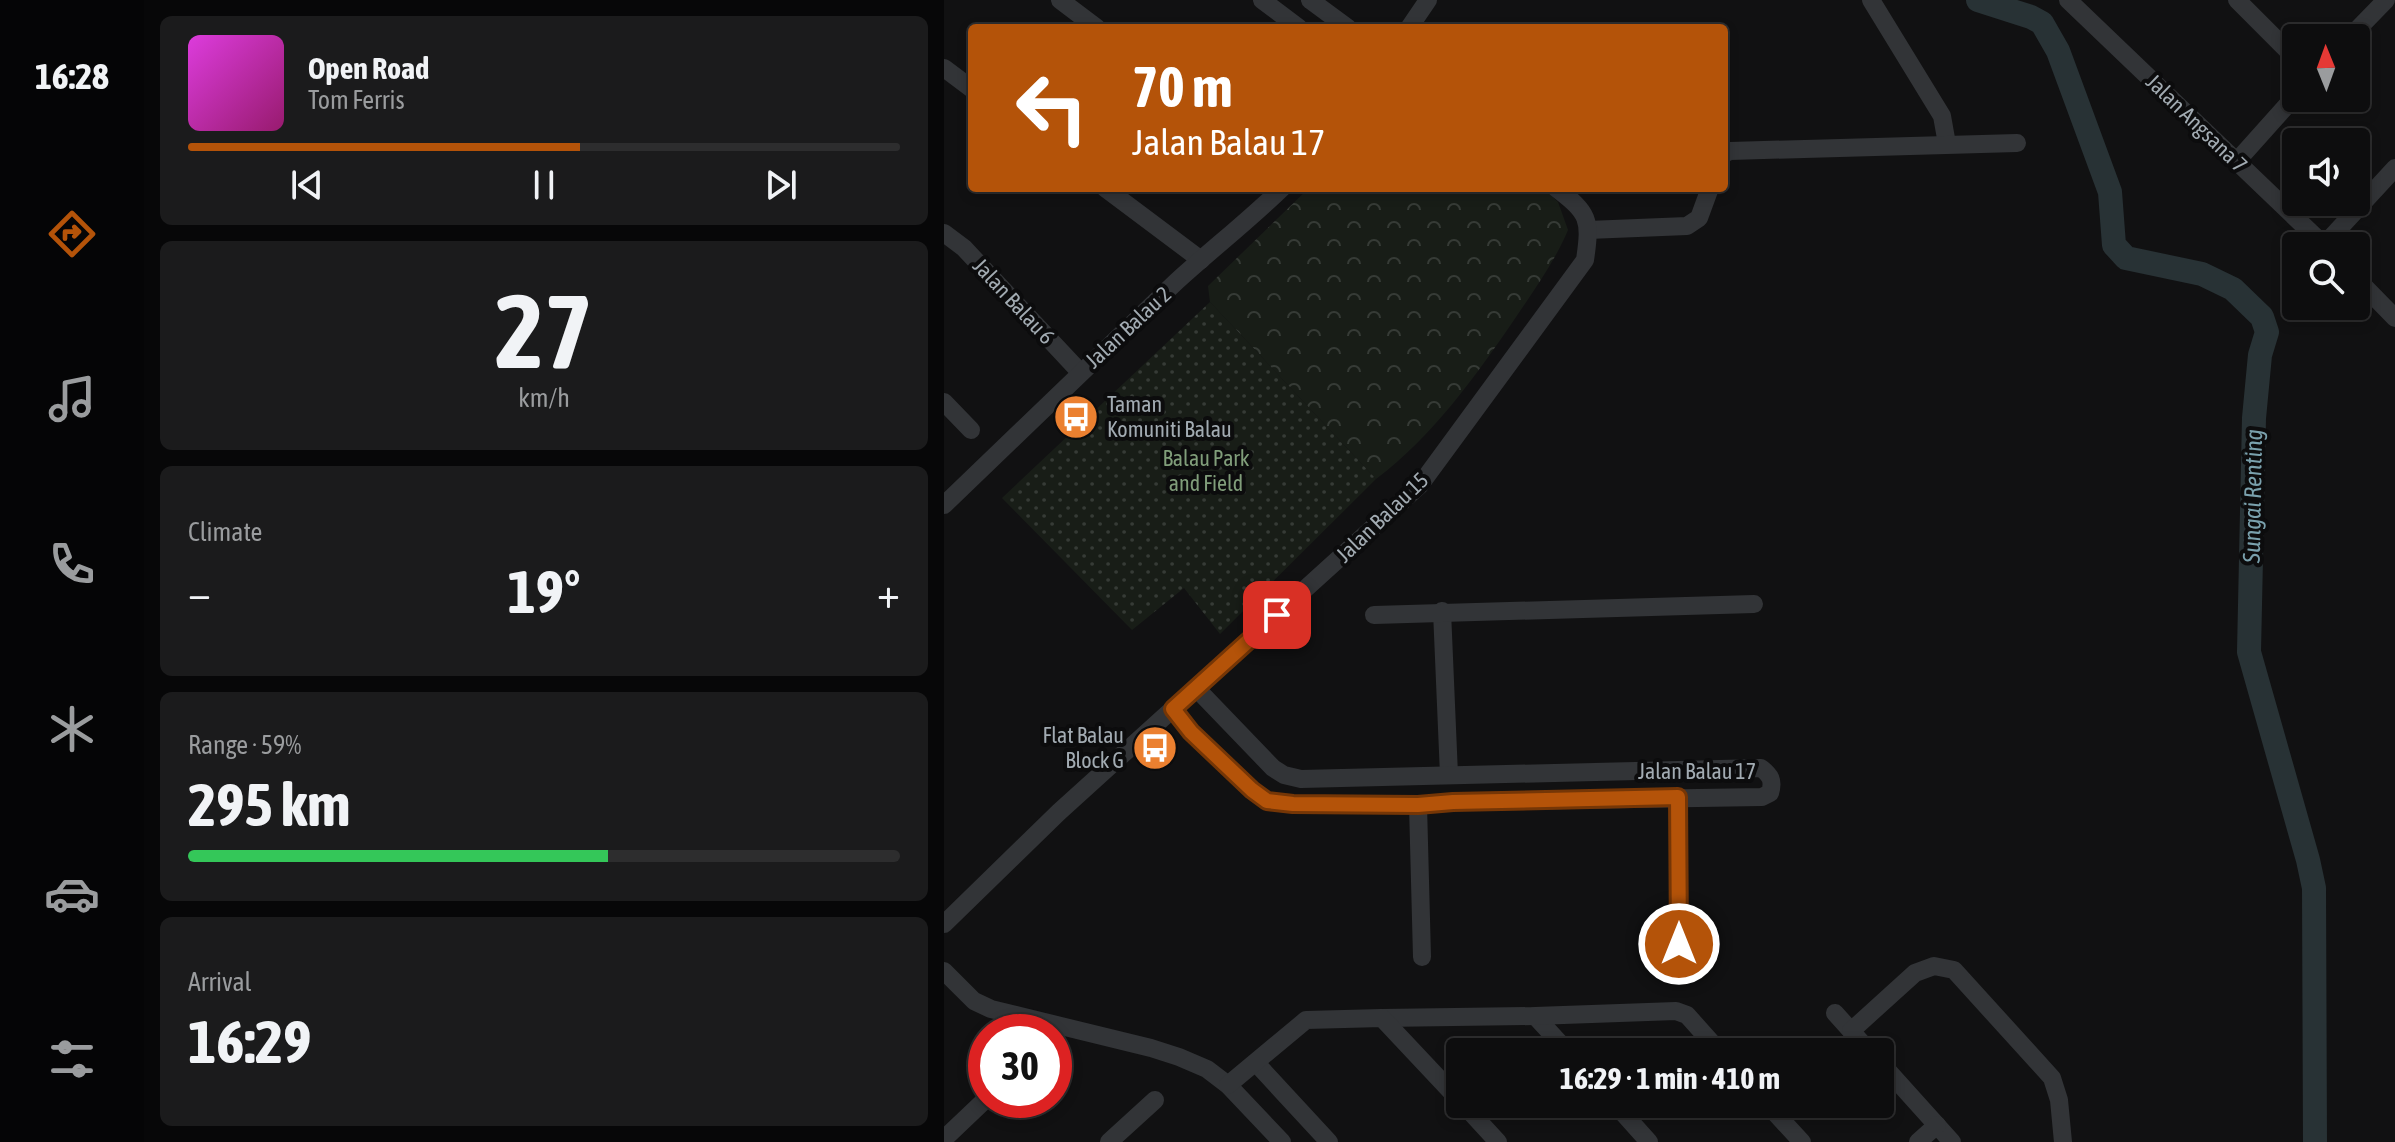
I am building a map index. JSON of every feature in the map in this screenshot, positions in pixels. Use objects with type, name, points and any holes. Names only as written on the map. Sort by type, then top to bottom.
[{"type":"street","points":[[1060,0],[1092,24]]},
{"type":"street","points":[[1262,0],[1294,24]]},
{"type":"street","points":[[1310,0],[1343,24]]},
{"type":"street","points":[[1412,24],[1428,0]]},
{"type":"street","points":[[1871,0],[1942,116],[1947,144]]},
{"type":"street","name":"Jalan Angsana 7","points":[[2068,0],[2311,232]]},
{"type":"street","points":[[2237,0],[2282,45]]},
{"type":"street","points":[[2363,24],[2387,0],[2395,5]]},
{"type":"street","points":[[944,68],[968,86]]},
{"type":"street","points":[[2237,161],[2282,111]]},
{"type":"street","points":[[1728,152],[2017,143]]},
{"type":"street","points":[[2338,232],[2395,168]]},
{"type":"street","points":[[1110,192],[1201,260]]},
{"type":"street","name":"Jalan Balau 2","points":[[944,505],[1080,372],[1278,192]]},
{"type":"street","points":[[1561,192],[1581,207],[1588,230],[1687,226],[1699,218],[1709,192]]},
{"type":"street","name":"Jalan Balau 15","points":[[944,924],[1059,812],[1420,485],[1585,260],[1588,230]]},
{"type":"street","name":"Jalan Balau 6","points":[[944,233],[964,248],[1080,372]]},
{"type":"street","points":[[2370,292],[2395,318]]},
{"type":"street","points":[[944,402],[971,430]]},
{"type":"street","points":[[1374,615],[1754,604]]},
{"type":"street","points":[[1442,611],[1449,775]]},
{"type":"street","name":"Jalan Balau 17","points":[[1173,709],[1191,732],[1267,801],[1418,805],[1762,797],[1770,793],[1773,785],[1770,775],[1761,768],[1301,779],[1284,775],[1262,757],[1196,688]]},
{"type":"street","points":[[1678,797],[1679,944]]},
{"type":"street","points":[[1418,805],[1422,957]]},
{"type":"street","points":[[1851,1031],[1915,973],[1934,966],[1954,970],[2052,1078],[2059,1100],[2063,1142]]},
{"type":"street","points":[[948,980],[974,1001],[991,1009],[1179,1057],[1207,1069],[1228,1085],[1279,1141]]},
{"type":"street","points":[[1228,1085],[1306,1020],[1682,1012],[1707,1038]]},
{"type":"street","points":[[1835,1013],[1857,1038]]},
{"type":"street","points":[[1535,1016],[1555,1038]]},
{"type":"street","points":[[1382,1018],[1446,1086]]},
{"type":"street","points":[[1256,1063],[1329,1142]]},
{"type":"street","points":[[1894,1077],[1952,1142]]},
{"type":"street","points":[[1109,1142],[1155,1100]]},
{"type":"street","points":[[944,1139],[968,1116]]},
{"type":"street","points":[[1476,1118],[1498,1142]]},
{"type":"street","points":[[1628,1118],[1649,1142]]},
{"type":"street","points":[[1780,1118],[1802,1142]]},
{"type":"street","points":[[1918,1142],[1937,1125]]},
{"type":"green space","points":[[1305,192],[1547,192],[1558,202],[1568,230],[1536,287],[1468,384],[1416,444],[1376,479],[1210,302],[1208,286]]},
{"type":"green space","name":"Balau Park and Field","points":[[1210,302],[1376,479],[1220,634],[1184,588],[1132,630],[1002,498]]},
{"type":"waterway","name":"Sungai Renting","points":[[1978,0],[2042,23],[2058,51],[2110,192],[2114,245],[2126,258],[2202,274],[2233,289],[2262,317],[2267,332],[2260,355],[2254,418],[2249,652],[2314,888],[2315,1142]]},
{"type":"place","name":"Taman Komuniti Balau","points":[[1076,417]]},
{"type":"place","name":"Flat Balau Block G","points":[[1155,748]]},
{"type":"route","points":[[1277,615],[1173,709],[1191,732],[1252,790],[1267,801],[1293,804],[1418,805],[1678,797],[1679,944]]}]
